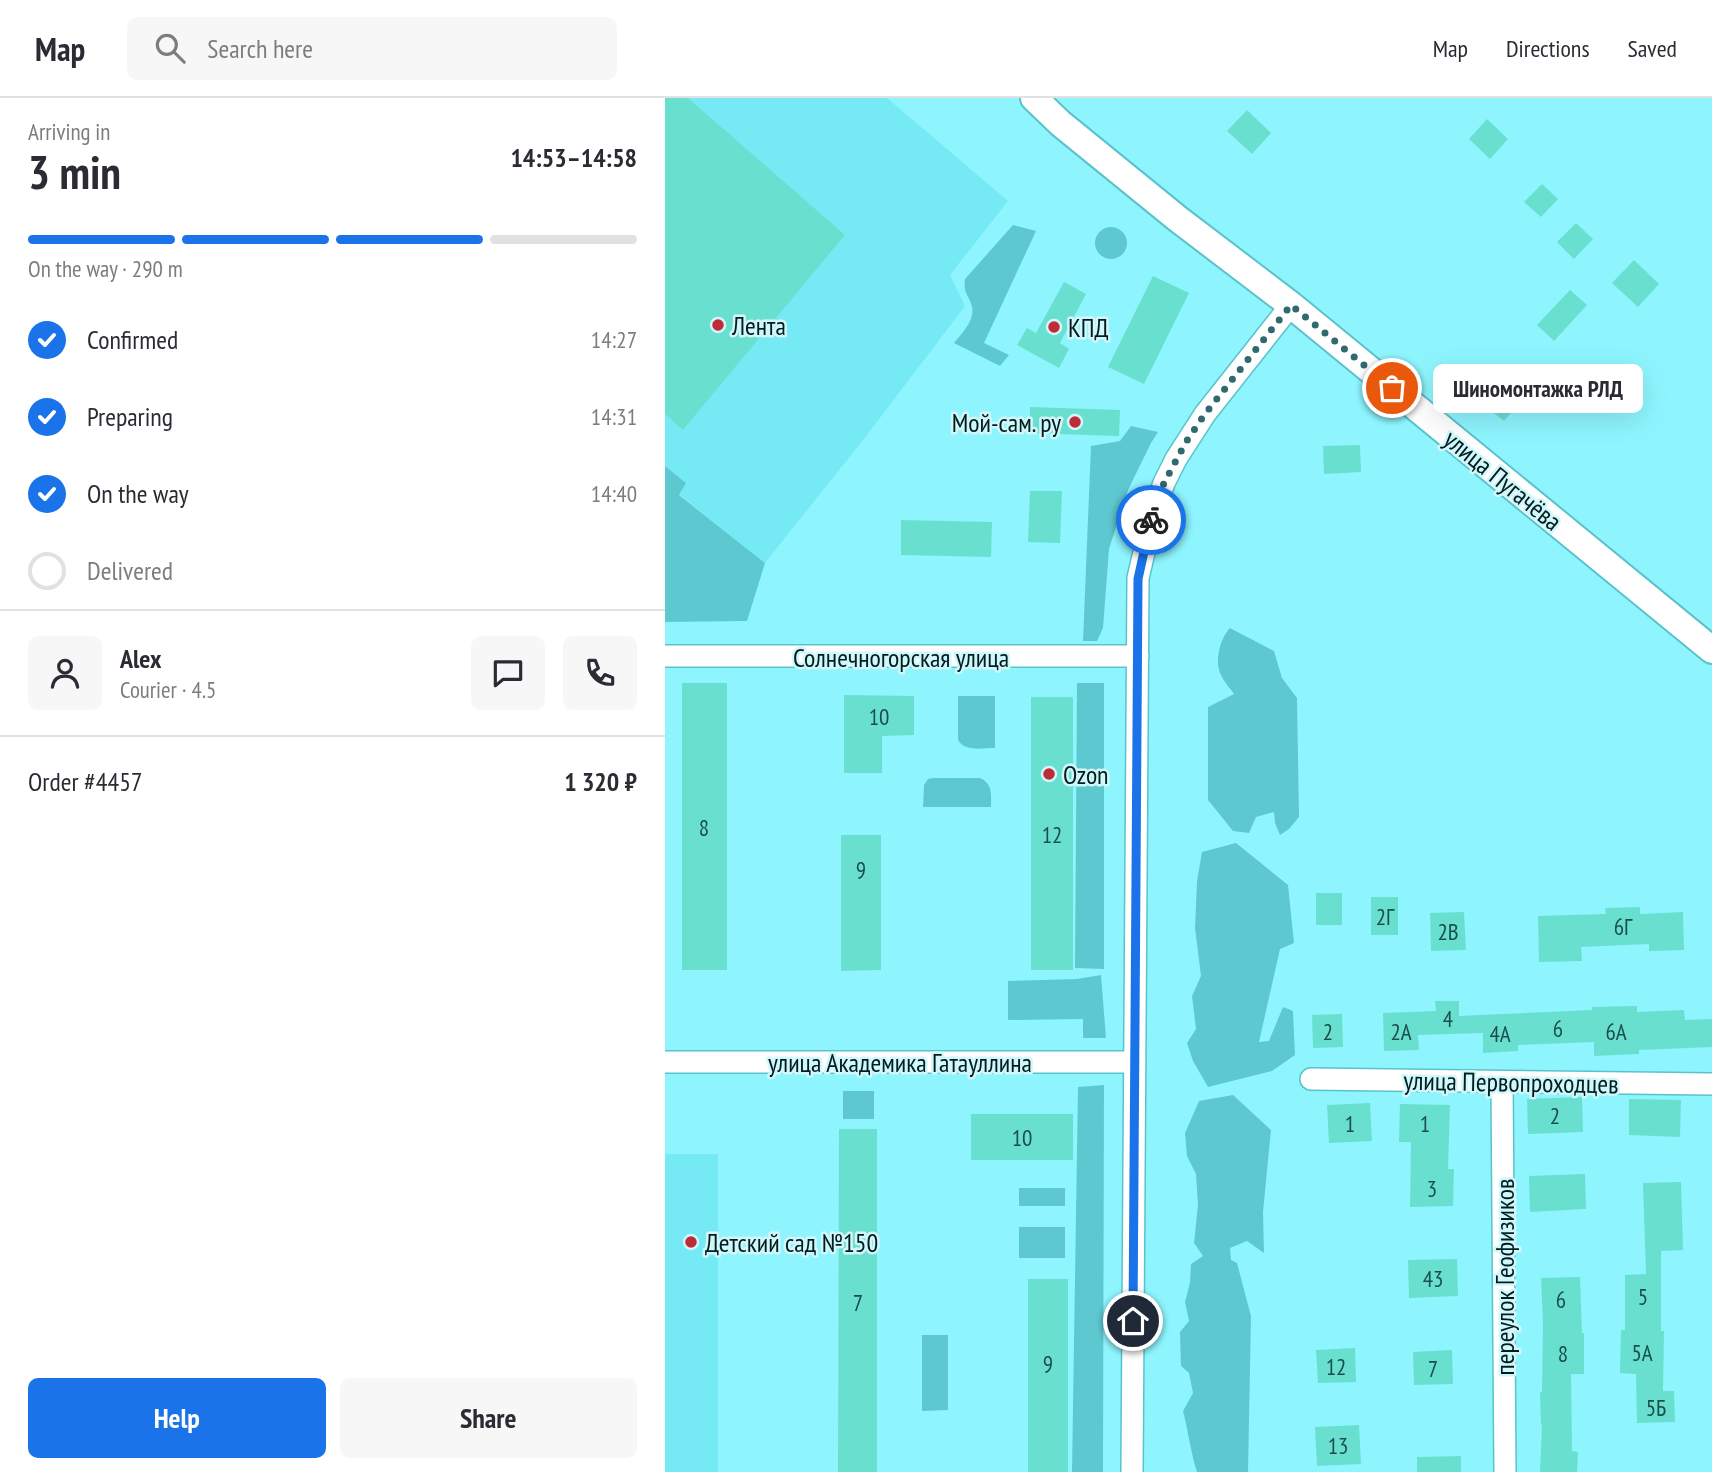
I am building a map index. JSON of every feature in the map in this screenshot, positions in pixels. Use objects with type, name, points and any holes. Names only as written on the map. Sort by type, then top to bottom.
[{"type":"main road","name":"улица Пугачёва","points":[[1034,98],[1178,219],[1291,305],[1712,650]]},
{"type":"street","points":[[1132,1472],[1138,579],[1152,518],[1164,483],[1186,442],[1291,305]]},
{"type":"street","name":"Солнечногорская улица","points":[[665,656],[1138,656]]},
{"type":"street","name":"улица Академика Гатауллина","points":[[665,1062],[1135,1062]]},
{"type":"street","name":"улица Первопроходцев","points":[[1311,1079],[1712,1084]]},
{"type":"street","name":"переулок Геофизиков","points":[[1502,1082],[1505,1472]]},
{"type":"shaded area","points":[[665,98],[887,98],[1008,201],[950,275],[965,306],[765,563],[679,494],[686,483],[665,466]]},
{"type":"shaded area","points":[[1013,225],[1036,231],[984,343],[1009,355],[1000,366],[954,343],[972,317],[965,279]]},
{"type":"shaded area","points":[[1111,227],[1122,232],[1127,243],[1122,254],[1111,259],[1100,254],[1095,243],[1100,232]]},
{"type":"shaded area","points":[[1131,426],[1158,432],[1128,490],[1109,549],[1103,628],[1097,641],[1083,641],[1091,446],[1120,441]]},
{"type":"shaded area","points":[[665,466],[686,483],[679,495],[765,563],[747,621],[665,622]]},
{"type":"shaded area","points":[[1230,628],[1274,651],[1282,678],[1297,698],[1299,817],[1280,835],[1274,812],[1256,817],[1249,833],[1233,831],[1208,800],[1208,707],[1234,694],[1222,678],[1218,664],[1221,644]]},
{"type":"shaded area","points":[[1077,683],[1104,683],[1104,969],[1075,968]]},
{"type":"shaded area","points":[[958,696],[995,696],[995,748],[969,748],[958,740]]},
{"type":"shaded area","points":[[928,779],[984,780],[991,794],[991,807],[923,807],[924,785]]},
{"type":"shaded area","points":[[1236,843],[1288,885],[1294,943],[1280,949],[1259,1042],[1269,1041],[1283,1007],[1293,1011],[1295,1055],[1272,1071],[1208,1087],[1193,1061],[1187,1043],[1196,1029],[1192,996],[1201,976],[1195,928],[1197,881],[1202,852]]},
{"type":"shaded area","points":[[1101,975],[1106,1038],[1083,1038],[1083,1019],[1008,1020],[1008,981],[1077,979]]},
{"type":"shaded area","points":[[1104,1085],[1103,1472],[1072,1472],[1078,1087]]},
{"type":"shaded area","points":[[843,1091],[874,1091],[874,1119],[843,1119]]},
{"type":"shaded area","points":[[1233,1095],[1271,1130],[1263,1212],[1264,1253],[1247,1241],[1230,1248],[1231,1260],[1237,1263],[1251,1316],[1248,1472],[1197,1472],[1183,1411],[1193,1393],[1189,1373],[1181,1366],[1180,1332],[1189,1321],[1185,1302],[1191,1264],[1203,1256],[1194,1243],[1198,1205],[1196,1174],[1187,1156],[1185,1133],[1199,1101]]},
{"type":"shaded area","name":"Детский сад №150","points":[[665,1154],[718,1154],[718,1472],[665,1472]]},
{"type":"shaded area","points":[[1019,1188],[1065,1188],[1065,1206],[1019,1206]]},
{"type":"shaded area","points":[[1019,1227],[1065,1227],[1065,1258],[1019,1258]]},
{"type":"shaded area","points":[[922,1335],[948,1335],[948,1410],[922,1411]]},
{"type":"building","name":"Лента","points":[[665,98],[688,98],[845,235],[683,430],[665,414]]},
{"type":"building","points":[[1247,110],[1271,133],[1252,154],[1227,131]]},
{"type":"building","points":[[1487,119],[1508,139],[1490,159],[1469,139]]},
{"type":"building","points":[[1542,184],[1558,199],[1541,217],[1524,202]]},
{"type":"building","points":[[1576,223],[1593,239],[1574,259],[1557,242]]},
{"type":"building","points":[[1634,260],[1659,284],[1638,307],[1612,283]]},
{"type":"building","points":[[1153,276],[1189,293],[1144,384],[1108,367]]},
{"type":"building","points":[[1064,282],[1086,294],[1060,343],[1069,349],[1059,368],[1017,345],[1027,328],[1036,333]]},
{"type":"building","points":[[1570,290],[1587,305],[1554,341],[1537,325]]},
{"type":"building","points":[[1499,381],[1522,400],[1504,421],[1481,403]]},
{"type":"building","name":"Мой-сам. ру","points":[[1030,407],[1120,410],[1119,436],[1030,433]]},
{"type":"building","points":[[1360,445],[1361,472],[1324,474],[1323,446]]},
{"type":"building","points":[[1030,491],[1062,491],[1060,543],[1028,542]]},
{"type":"building","points":[[901,520],[992,522],[991,557],[901,555]]},
{"type":"building","points":[[682,683],[727,683],[727,970],[682,970]]},
{"type":"building","points":[[844,695],[914,696],[914,735],[882,736],[882,773],[844,773]]},
{"type":"building","points":[[1031,697],[1073,697],[1073,970],[1031,970]]},
{"type":"building","points":[[841,835],[881,835],[881,970],[841,971]]},
{"type":"building","points":[[1316,893],[1342,893],[1342,925],[1316,925]]},
{"type":"building","points":[[1371,897],[1398,897],[1398,935],[1371,935]]},
{"type":"building","points":[[1640,907],[1640,914],[1683,912],[1684,950],[1649,951],[1649,944],[1581,947],[1582,961],[1539,962],[1538,916],[1606,914],[1605,908]]},
{"type":"building","points":[[1464,912],[1466,950],[1431,951],[1430,913]]},
{"type":"building","points":[[1435,1001],[1459,1001],[1459,1016],[1592,1010],[1592,1007],[1637,1006],[1637,1012],[1684,1010],[1685,1020],[1712,1019],[1712,1047],[1639,1050],[1639,1054],[1594,1056],[1594,1042],[1518,1045],[1518,1051],[1483,1053],[1483,1033],[1418,1035],[1419,1050],[1384,1051],[1383,1013],[1436,1011]]},
{"type":"building","points":[[1342,1014],[1343,1047],[1313,1048],[1312,1015]]},
{"type":"building","points":[[1582,1097],[1583,1132],[1528,1134],[1527,1099]]},
{"type":"building","points":[[1629,1099],[1681,1100],[1680,1137],[1629,1135]]},
{"type":"building","points":[[1370,1103],[1372,1141],[1329,1143],[1327,1105]]},
{"type":"building","points":[[1400,1104],[1450,1105],[1448,1169],[1454,1169],[1453,1206],[1410,1207],[1411,1142],[1399,1142]]},
{"type":"building","points":[[971,1114],[1073,1114],[1073,1160],[971,1160]]},
{"type":"building","points":[[839,1129],[877,1129],[877,1472],[838,1472]]},
{"type":"building","points":[[1585,1174],[1586,1209],[1530,1212],[1529,1176]]},
{"type":"building","points":[[1681,1182],[1683,1250],[1661,1251],[1663,1391],[1674,1391],[1675,1422],[1637,1423],[1636,1374],[1620,1373],[1621,1330],[1625,1330],[1625,1275],[1646,1274],[1643,1183]]},
{"type":"building","points":[[1457,1259],[1458,1296],[1409,1298],[1408,1260]]},
{"type":"building","points":[[1580,1277],[1584,1374],[1571,1374],[1572,1451],[1578,1452],[1577,1472],[1540,1472],[1543,1322],[1541,1278]]},
{"type":"building","points":[[1028,1279],[1068,1279],[1068,1472],[1028,1472]]},
{"type":"building","points":[[1355,1348],[1356,1382],[1318,1383],[1316,1350]]},
{"type":"building","points":[[1452,1350],[1453,1384],[1414,1385],[1413,1352]]},
{"type":"building","points":[[1359,1425],[1361,1464],[1317,1466],[1315,1427]]},
{"type":"building","points":[[1461,1456],[1461,1472],[1417,1472],[1417,1457]]},
{"type":"way so far","points":[[1151,520],[1164,483],[1186,442],[1291,305],[1392,388]]},
{"type":"place","name":"Лента","points":[[718,325]]},
{"type":"place","name":"КПД","points":[[1054,327]]},
{"type":"place","name":"Шиномонтажка РЛД","points":[[1392,388]]},
{"type":"place","name":"Мой-сам. ру","points":[[1075,422]]},
{"type":"place","name":"Ozon","points":[[1049,774]]},
{"type":"place","name":"Детский сад №150","points":[[691,1242]]},
{"type":"route","points":[[1133,1321],[1138,579],[1151,520]]}]
